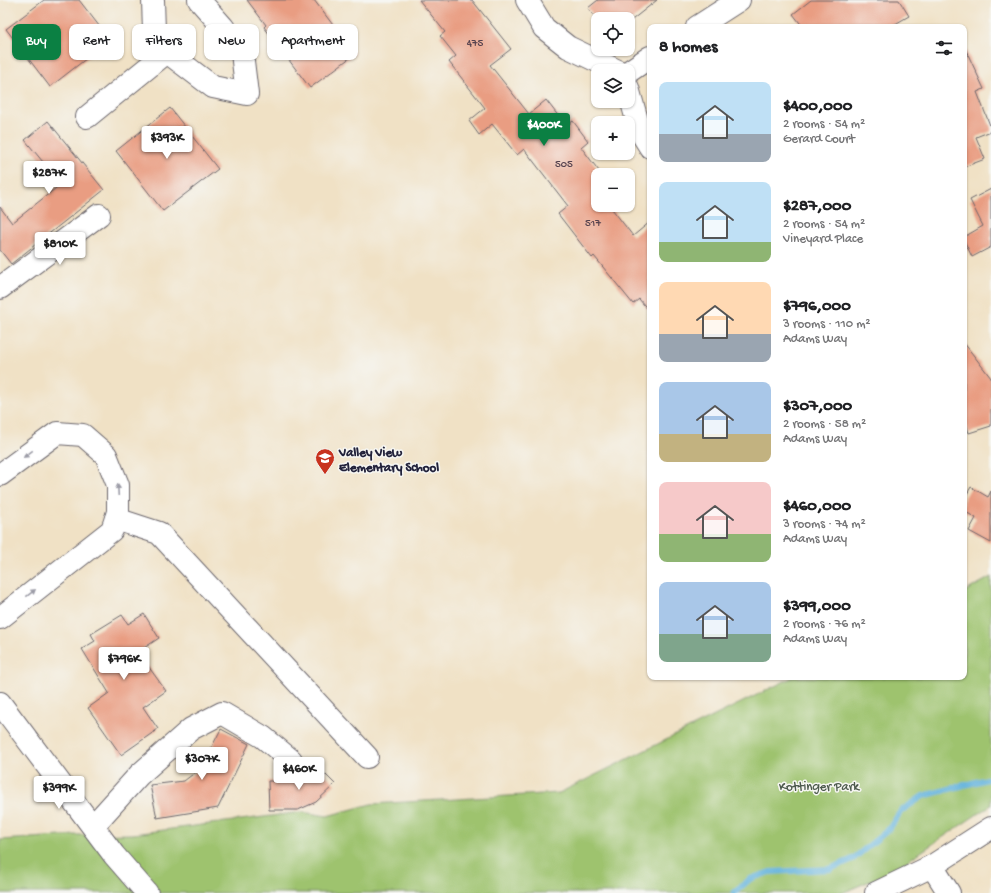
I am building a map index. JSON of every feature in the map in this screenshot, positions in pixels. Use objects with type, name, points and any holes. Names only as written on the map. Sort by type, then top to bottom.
[{"type":"street","points":[[153,0],[154,24]]},
{"type":"street","points":[[178,60],[213,86],[247,94],[242,53],[199,0]]},
{"type":"street","points":[[527,0],[544,28],[568,47],[603,64]]},
{"type":"street","points":[[702,24],[739,0]]},
{"type":"street","points":[[635,67],[647,59]]},
{"type":"street","points":[[87,118],[157,60]]},
{"type":"street","points":[[634,108],[640,131],[647,142]]},
{"type":"street","points":[[0,288],[99,215]]},
{"type":"street","points":[[0,618],[112,530],[118,512],[118,485],[106,455],[83,436],[57,433],[1,473]]},
{"type":"street","points":[[116,520],[159,533],[367,757]]},
{"type":"street","points":[[0,703],[114,855],[147,893]]},
{"type":"street","points":[[93,826],[145,770],[191,729],[222,713],[263,737],[291,760]]},
{"type":"street","points":[[876,893],[932,866],[991,828]]},
{"type":"street","points":[[932,866],[949,893]]},
{"type":"green space","name":"Kottinger Park","points":[[991,577],[991,805],[891,872],[842,893],[0,893],[0,840],[76,835],[133,834],[302,812],[327,816],[371,804],[559,793],[787,680],[967,680],[967,590]]},
{"type":"building","points":[[44,0],[79,0],[98,24],[69,24],[69,60],[84,60],[50,87],[30,60],[61,60],[61,24],[13,24]]},
{"type":"building","points":[[247,0],[314,0],[332,24],[267,24],[267,31],[264,27],[266,25]]},
{"type":"building","points":[[419,0],[472,0],[511,49],[490,65],[529,114],[546,100],[566,126],[573,121],[588,141],[581,147],[597,168],[591,168],[591,212],[614,212],[633,236],[647,224],[647,308],[639,299],[633,304],[594,256],[592,258],[558,214],[568,206],[524,149],[517,155],[492,124],[479,135],[469,121],[485,108],[449,62],[456,56],[440,36],[445,32]]},
{"type":"building","points":[[598,0],[657,0],[635,17],[635,12],[591,12],[588,8]]},
{"type":"building","points":[[811,0],[899,0],[909,16],[895,24],[801,24],[793,14]]},
{"type":"building","points":[[12,24],[12,37],[6,29]]},
{"type":"building","points":[[967,52],[984,89],[977,92],[991,128],[991,131],[976,137],[985,159],[967,166]]},
{"type":"building","points":[[289,60],[347,60],[310,88]]},
{"type":"building","points":[[170,108],[218,169],[163,211],[116,151]]},
{"type":"building","points":[[48,121],[104,190],[11,264],[0,250],[0,207],[12,223],[61,184],[25,140]]},
{"type":"building","points":[[991,189],[991,247],[972,257],[967,246],[967,235],[983,226],[970,200]]},
{"type":"building","points":[[967,347],[991,378],[991,426],[969,433],[967,427]]},
{"type":"building","points":[[971,487],[988,497],[991,491],[991,543],[969,531],[976,518],[967,513],[967,494]]},
{"type":"building","points":[[144,614],[159,638],[138,652],[166,691],[143,707],[158,729],[121,755],[88,708],[109,693],[82,649],[95,641],[91,634],[122,615],[128,624]]},
{"type":"building","points":[[221,729],[249,744],[218,808],[157,818],[150,785],[184,781],[201,768]]},
{"type":"building","points":[[314,763],[335,784],[316,802],[298,810],[269,810],[268,781],[296,781]]},
{"type":"waterway","points":[[734,893],[750,879],[770,872],[830,869],[853,859],[889,829],[901,811],[923,796],[991,778]]},
{"type":"place","name":"Valley View Elementary School","points":[[325,475]]}]
